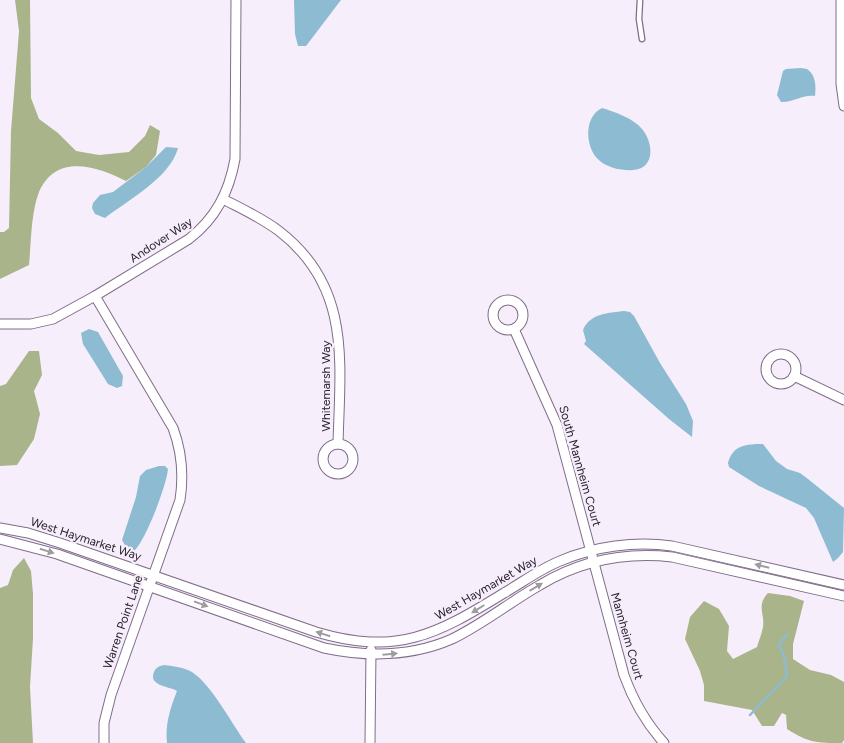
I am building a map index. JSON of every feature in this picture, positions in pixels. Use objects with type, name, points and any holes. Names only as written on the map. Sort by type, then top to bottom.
[{"type":"street","name":"Andover Way","points":[[0,324],[42,322],[73,309],[189,239],[207,223],[223,199],[230,184],[235,159],[236,0]]},
{"type":"street","points":[[842,0],[841,84],[844,106]]},
{"type":"street","name":"Whitemarsh Way","points":[[223,199],[258,217],[289,240],[311,264],[327,291],[337,323],[340,351],[338,444]]},
{"type":"street","name":"Warren Point Lane","points":[[95,296],[166,414],[179,442],[182,457],[180,500],[111,695],[104,723],[104,743]]},
{"type":"street","name":"South Mannheim Court","points":[[514,329],[557,425],[593,556]]},
{"type":"street","points":[[794,376],[844,400]]},
{"type":"street","name":"West Haymarket Way","points":[[0,528],[52,540],[316,632],[338,638],[371,643],[392,642],[412,638],[447,627],[544,568],[567,558],[593,556],[672,557],[844,596]]},
{"type":"street","name":"West Haymarket Way","points":[[0,540],[31,546],[57,554],[324,648],[371,655],[408,652],[452,638],[548,580],[616,546],[656,544],[692,549],[844,584]]},
{"type":"street","name":"Mannheim Court","points":[[593,556],[628,686],[636,705],[664,743]]},
{"type":"street","points":[[785,583],[788,572]]},
{"type":"street","points":[[370,743],[371,643]]},
{"type":"lane","points":[[640,0],[642,39]]},
{"type":"green space","points":[[15,0],[30,0],[31,98],[39,119],[58,133],[76,151],[99,155],[129,152],[145,136],[150,125],[160,131],[156,155],[146,167],[126,181],[103,171],[78,166],[66,167],[46,180],[39,192],[34,209],[29,265],[0,279],[0,232],[4,232],[9,228],[11,131],[19,31]]},
{"type":"green space","points":[[29,351],[39,351],[42,375],[34,391],[40,414],[34,439],[17,465],[0,466],[0,386],[6,384]]},
{"type":"green space","points":[[24,558],[31,571],[33,594],[30,687],[33,743],[0,743],[0,588],[8,585],[13,570]]},
{"type":"green space","points":[[768,593],[790,596],[804,601],[793,644],[793,659],[810,670],[831,675],[844,682],[844,740],[842,743],[819,742],[801,737],[787,729],[786,715],[782,713],[774,726],[762,726],[752,710],[704,701],[704,685],[700,671],[685,639],[690,617],[704,601],[719,609],[729,626],[727,651],[733,659],[757,647],[763,627],[762,602]]},
{"type":"water","points":[[294,0],[341,0],[306,46],[298,46],[295,34]]},
{"type":"water","points":[[801,68],[810,71],[814,78],[815,96],[806,96],[781,102],[777,95],[783,71]]},
{"type":"water","points":[[602,108],[629,119],[638,125],[646,135],[650,148],[649,160],[640,169],[611,167],[595,156],[589,141],[589,126],[596,112]]},
{"type":"water","points":[[166,147],[178,148],[174,159],[157,179],[105,218],[95,214],[92,208],[93,203],[100,195],[113,192],[146,167]]},
{"type":"water","points":[[624,311],[630,312],[634,316],[660,363],[686,404],[693,421],[692,437],[584,344],[586,341],[583,330],[590,320],[600,315]]},
{"type":"water","points":[[89,329],[98,332],[123,376],[122,386],[117,388],[108,384],[83,344],[81,333]]},
{"type":"water","points":[[751,444],[763,444],[776,461],[787,469],[800,473],[844,508],[843,552],[833,562],[814,518],[806,508],[759,486],[729,467],[730,457],[737,449]]},
{"type":"water","points":[[165,466],[168,469],[160,499],[138,546],[133,552],[128,551],[122,540],[136,497],[140,476],[146,470]]},
{"type":"water","points":[[164,665],[188,670],[204,682],[246,743],[167,743],[169,717],[177,691],[160,685],[154,680],[155,670]]},
{"type":"waterway","points":[[750,715],[787,676],[784,656],[779,645],[787,634]]}]
